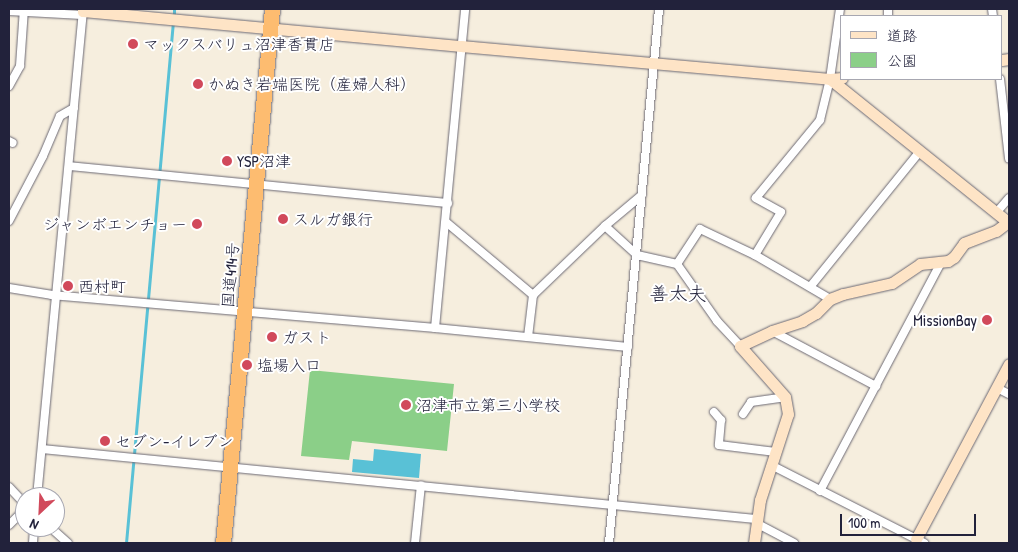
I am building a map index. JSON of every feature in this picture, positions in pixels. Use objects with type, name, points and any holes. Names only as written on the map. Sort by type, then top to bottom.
[{"type":"highway","name":"国道414号","points":[[223,543],[272,9]]},
{"type":"street","points":[[435,328],[465,9]]},
{"type":"street","points":[[609,543],[659,9]]},
{"type":"street","points":[[755,255],[780,212],[756,198],[820,120],[836,79],[840,9]]},
{"type":"street","points":[[9,86],[20,66],[24,10]]},
{"type":"street","points":[[9,11],[83,12],[168,18],[836,79],[920,151],[1009,223],[996,231],[970,238],[954,257],[948,261],[920,264],[892,283],[830,299],[816,313],[802,321],[772,331],[740,346]]},
{"type":"street","points":[[38,487],[83,12]]},
{"type":"street","points":[[1000,80],[1009,155]]},
{"type":"street","points":[[9,221],[43,156],[60,116],[74,108]]},
{"type":"street","points":[[810,287],[920,151]]},
{"type":"street","points":[[69,166],[256,186],[448,203]]},
{"type":"street","points":[[528,337],[532,295],[605,226],[642,195]]},
{"type":"street","points":[[996,213],[1009,198]]},
{"type":"street","points":[[446,222],[532,295]]},
{"type":"street","points":[[605,226],[637,255],[677,264],[717,321],[785,396],[788,414],[762,492],[754,543]]},
{"type":"street","points":[[677,264],[700,229],[755,255],[830,299]]},
{"type":"street","points":[[820,491],[941,262]]},
{"type":"street","points":[[9,288],[156,304],[628,347]]},
{"type":"street","points":[[772,331],[876,386]]},
{"type":"street","points":[[771,465],[918,542],[1009,364]]},
{"type":"street","points":[[997,388],[1009,394]]},
{"type":"street","points":[[743,414],[751,402],[785,396]]},
{"type":"street","points":[[714,412],[721,420],[719,446],[776,452]]},
{"type":"street","points":[[42,449],[613,504],[756,521],[794,543]]},
{"type":"street","points":[[415,543],[420,485]]},
{"type":"green space","points":[[310,370],[454,384],[447,451],[352,441],[349,460],[301,456]]},
{"type":"water","points":[[374,449],[421,454],[419,478],[352,472],[353,459],[373,461]]},
{"type":"waterway","points":[[174,9],[174,16]]},
{"type":"waterway","points":[[126,543],[173,22]]},
{"type":"place","name":"マックスバリュ沼津香貫店","points":[[133,44]]},
{"type":"place","name":"かぬき岩端医院（産婦人科）","points":[[198,84]]},
{"type":"place","name":"YSP沼津","points":[[227,161]]},
{"type":"place","name":"スルガ銀行","points":[[283,219]]},
{"type":"place","name":"ジャンボエンチョー","points":[[197,224]]},
{"type":"place","name":"西村町","points":[[68,286]]},
{"type":"place","name":"MissionBay","points":[[987,320]]},
{"type":"place","name":"ガスト","points":[[272,337]]},
{"type":"place","name":"塩場入口","points":[[247,365]]},
{"type":"place","name":"沼津市立第三小学校","points":[[406,405]]},
{"type":"place","name":"セブン-イレブン","points":[[105,441]]},
{"type":"district","name":"善太夫","points":[[678,294]]}]
